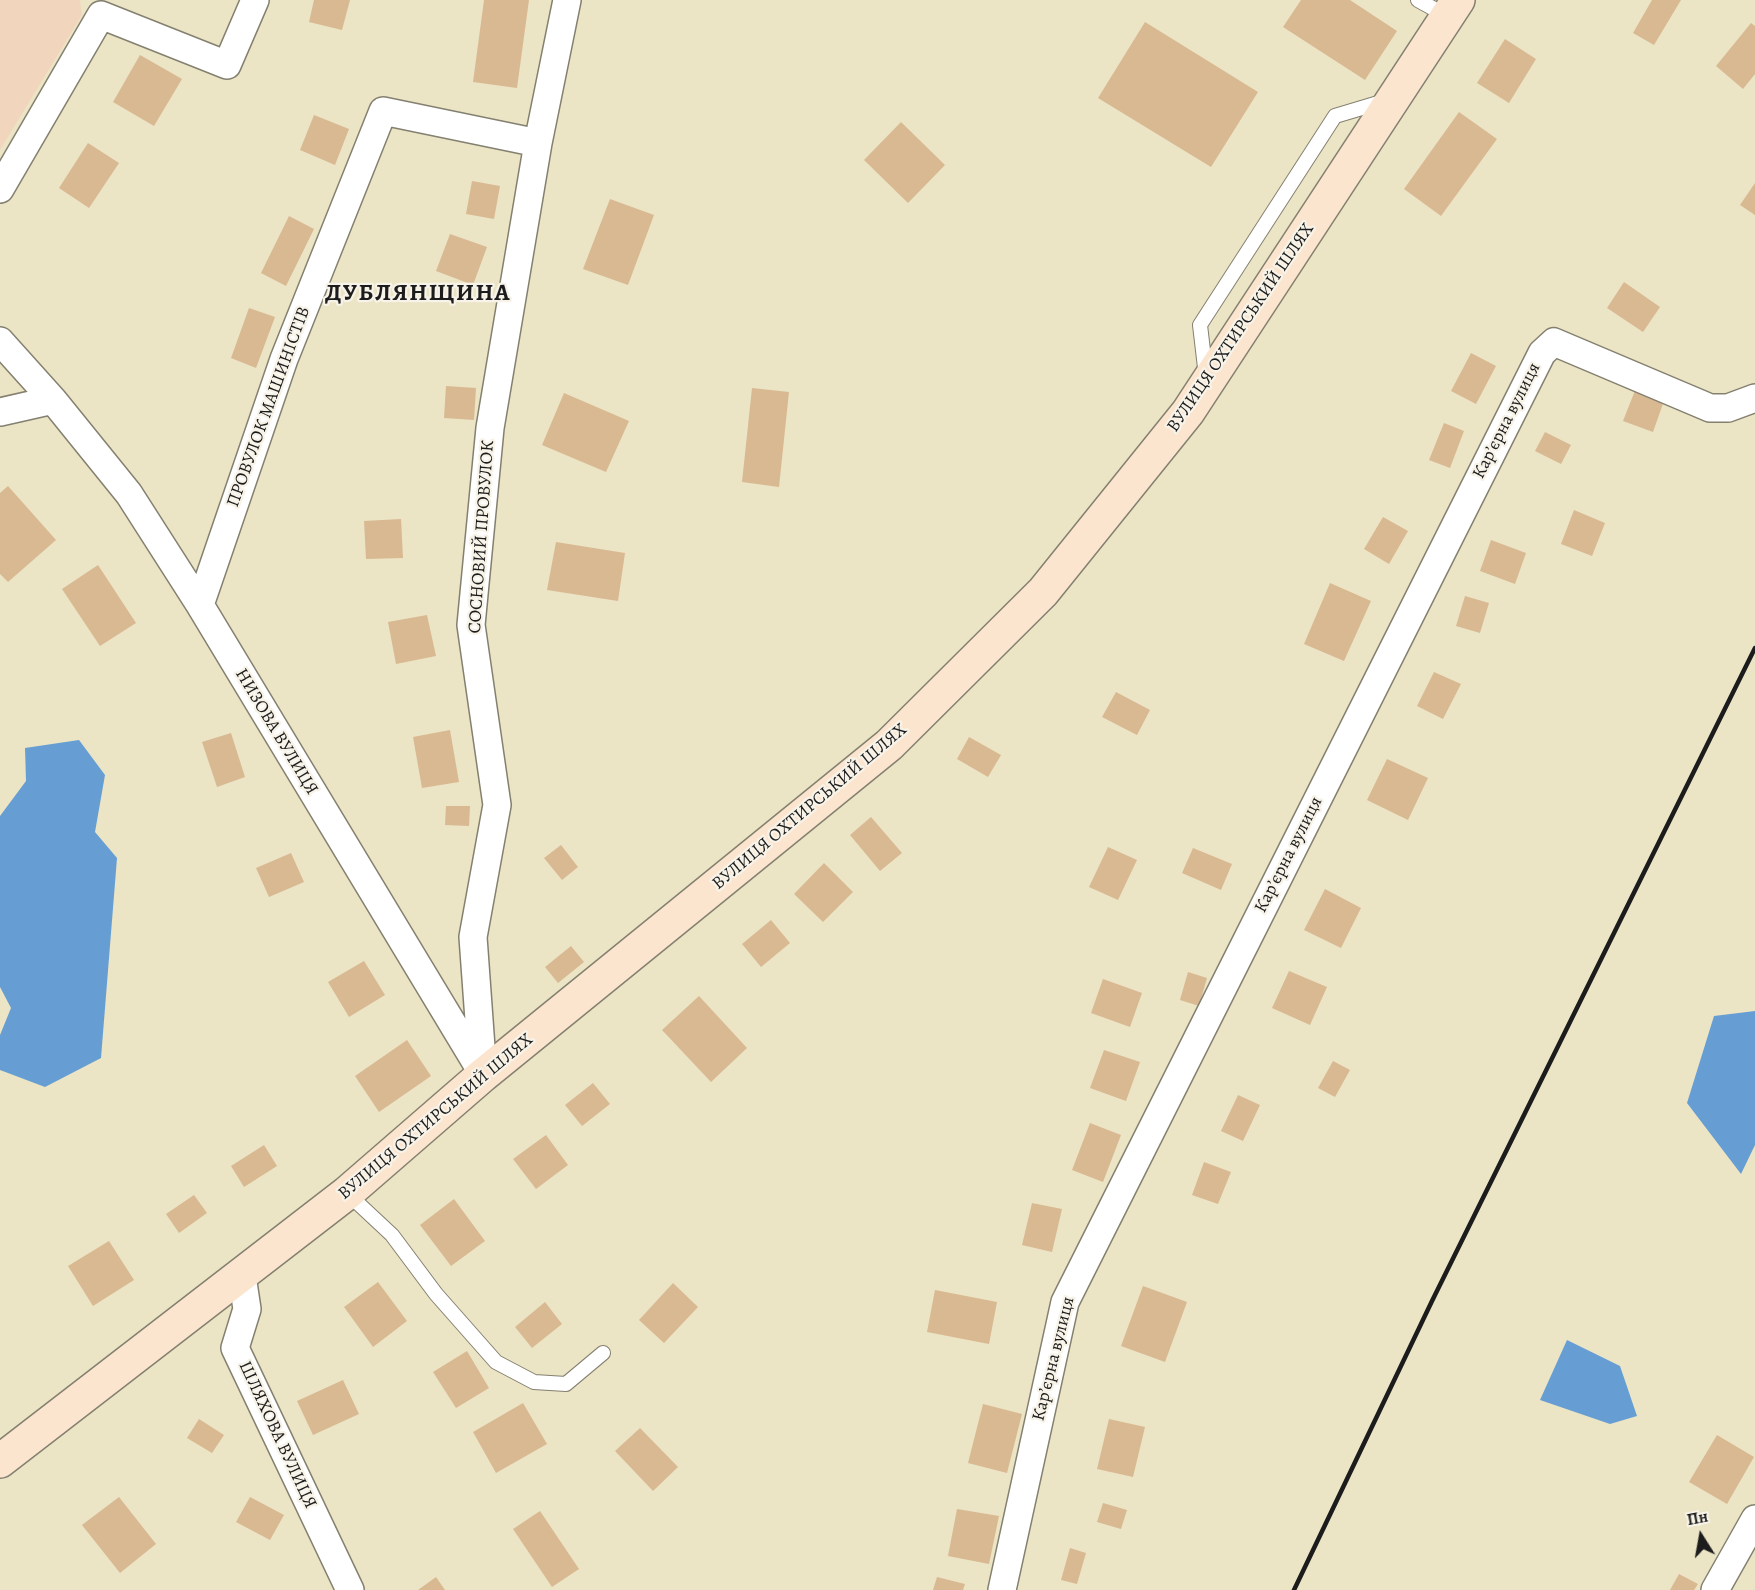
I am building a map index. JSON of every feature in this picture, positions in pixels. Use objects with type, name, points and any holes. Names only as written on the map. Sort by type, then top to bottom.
[{"type":"main road","name":"ВУЛИЦЯ ОХТИРСЬКИЙ ШЛЯХ","points":[[0,1461],[242,1276],[346,1193],[483,1075],[889,745],[1043,592],[1188,412],[1453,8]]},
{"type":"street","points":[[0,189],[101,15],[227,65],[255,0]]},
{"type":"street","name":"СОСНОВИЙ ПРОВУЛОК","points":[[483,1075],[473,937],[497,805],[471,625],[490,428],[538,143],[567,0]]},
{"type":"street","name":"ПРОВУЛОК МАШИНІСТІВ","points":[[200,605],[284,359],[383,111],[538,143]]},
{"type":"street","name":"НИЗОВА ВУЛИЦЯ","points":[[0,341],[53,400],[129,494],[200,605],[483,1075]]},
{"type":"street","name":"Карʼєрна вулиця","points":[[1002,1590],[1065,1302],[1542,353],[1554,342],[1710,408],[1728,408],[1755,398]]},
{"type":"street","points":[[0,412],[53,400]]},
{"type":"street","name":"ШЛЯХОВА ВУЛИЦЯ","points":[[242,1276],[247,1309],[235,1348],[350,1590]]},
{"type":"street","points":[[1715,1590],[1755,1519]]},
{"type":"lane","points":[[1418,0],[1453,8]]},
{"type":"lane","points":[[346,1193],[392,1235],[436,1294],[496,1362],[534,1382],[566,1384],[603,1353]]},
{"type":"shaded area","points":[[0,0],[80,0],[82,15],[0,150]]},
{"type":"water","points":[[79,740],[105,775],[95,832],[117,858],[101,1058],[45,1087],[0,1070],[0,1035],[11,1008],[0,987],[0,816],[26,781],[25,748]]},
{"type":"water","points":[[1755,1011],[1755,1145],[1741,1174],[1687,1103],[1714,1016]]},
{"type":"water","points":[[1567,1340],[1620,1366],[1637,1416],[1610,1424],[1540,1400]]},
{"type":"building","points":[[314,0],[350,0],[342,30],[309,22]]},
{"type":"building","points":[[484,0],[529,0],[517,88],[473,82]]},
{"type":"building","points":[[1301,0],[1350,0],[1397,31],[1365,80],[1283,27]]},
{"type":"building","points":[[1652,0],[1681,0],[1654,45],[1633,33]]},
{"type":"building","points":[[1145,22],[1258,92],[1211,167],[1098,98]]},
{"type":"building","points":[[1751,23],[1755,26],[1755,74],[1743,89],[1716,66]]},
{"type":"building","points":[[1505,39],[1536,59],[1509,103],[1477,83]]},
{"type":"building","points":[[140,55],[182,79],[154,126],[113,102]]},
{"type":"building","points":[[1459,112],[1497,139],[1441,216],[1404,189]]},
{"type":"building","points":[[314,115],[349,129],[335,165],[300,150]]},
{"type":"building","points":[[901,122],[945,165],[908,203],[864,160]]},
{"type":"building","points":[[88,143],[119,163],[89,208],[59,188]]},
{"type":"building","points":[[472,181],[500,186],[494,219],[466,214]]},
{"type":"building","points":[[1755,183],[1755,215],[1740,205]]},
{"type":"building","points":[[610,199],[654,215],[628,285],[583,269]]},
{"type":"building","points":[[289,216],[314,229],[286,286],[261,273]]},
{"type":"building","points":[[450,234],[487,247],[473,285],[436,271]]},
{"type":"building","points":[[1624,282],[1660,307],[1643,332],[1607,308]]},
{"type":"building","points":[[249,308],[275,317],[256,368],[231,358]]},
{"type":"building","points":[[1471,353],[1496,366],[1476,404],[1451,391]]},
{"type":"building","points":[[446,386],[476,388],[474,420],[444,418]]},
{"type":"building","points":[[752,388],[789,392],[779,487],[742,482]]},
{"type":"building","points":[[1636,388],[1665,398],[1653,432],[1623,421]]},
{"type":"building","points":[[564,393],[629,421],[606,472],[542,445]]},
{"type":"building","points":[[1444,423],[1464,431],[1450,468],[1429,460]]},
{"type":"building","points":[[1545,432],[1571,445],[1561,464],[1535,451]]},
{"type":"building","points":[[8,486],[56,540],[8,582],[0,574],[0,493]]},
{"type":"building","points":[[1574,510],[1605,523],[1592,556],[1561,544]]},
{"type":"building","points":[[1383,517],[1408,531],[1389,564],[1364,549]]},
{"type":"building","points":[[401,519],[403,558],[366,559],[364,521]]},
{"type":"building","points":[[1491,540],[1526,553],[1515,584],[1480,571]]},
{"type":"building","points":[[556,542],[625,553],[618,601],[547,590]]},
{"type":"building","points":[[98,565],[136,623],[100,646],[62,589]]},
{"type":"building","points":[[1330,583],[1371,601],[1344,661],[1304,644]]},
{"type":"building","points":[[1465,596],[1489,603],[1480,633],[1456,626]]},
{"type":"building","points":[[427,615],[436,656],[396,664],[388,622]]},
{"type":"building","points":[[1434,672],[1461,684],[1443,719],[1417,706]]},
{"type":"building","points":[[1116,692],[1150,710],[1137,735],[1102,717]]},
{"type":"building","points":[[450,730],[459,782],[422,788],[413,737]]},
{"type":"building","points":[[231,733],[245,777],[217,787],[202,742]]},
{"type":"building","points":[[969,737],[1001,755],[988,777],[957,759]]},
{"type":"building","points":[[1387,759],[1428,778],[1408,820],[1367,800]]},
{"type":"building","points":[[446,806],[470,806],[469,826],[445,825]]},
{"type":"building","points":[[871,817],[902,853],[880,871],[850,835]]},
{"type":"building","points":[[561,845],[578,867],[562,880],[544,858]]},
{"type":"building","points":[[1108,847],[1137,860],[1118,900],[1089,887]]},
{"type":"building","points":[[1193,848],[1232,864],[1221,890],[1182,873]]},
{"type":"building","points":[[291,853],[304,882],[269,897],[256,868]]},
{"type":"building","points":[[824,863],[853,892],[823,922],[794,894]]},
{"type":"building","points":[[1325,889],[1361,908],[1341,948],[1304,930]]},
{"type":"building","points":[[771,920],[790,943],[761,967],[742,944]]},
{"type":"building","points":[[571,946],[584,962],[558,983],[545,967]]},
{"type":"building","points":[[364,961],[385,995],[349,1017],[328,982]]},
{"type":"building","points":[[1289,971],[1327,987],[1310,1025],[1272,1008]]},
{"type":"building","points":[[1188,972],[1207,978],[1199,1006],[1180,1000]]},
{"type":"building","points":[[1103,979],[1142,993],[1130,1027],[1091,1013]]},
{"type":"building","points":[[699,996],[747,1048],[711,1082],[662,1030]]},
{"type":"building","points":[[407,1040],[431,1076],[379,1112],[355,1076]]},
{"type":"building","points":[[1104,1050],[1140,1062],[1126,1101],[1090,1088]]},
{"type":"building","points":[[1333,1061],[1350,1070],[1335,1097],[1318,1088]]},
{"type":"building","points":[[593,1083],[610,1104],[582,1126],[565,1105]]},
{"type":"building","points":[[1238,1095],[1260,1105],[1243,1141],[1221,1131]]},
{"type":"building","points":[[1090,1123],[1121,1135],[1103,1182],[1072,1170]]},
{"type":"building","points":[[546,1135],[568,1165],[536,1189],[513,1159]]},
{"type":"building","points":[[264,1145],[277,1166],[244,1187],[231,1166]]},
{"type":"building","points":[[1204,1162],[1231,1172],[1218,1204],[1192,1195]]},
{"type":"building","points":[[194,1195],[207,1213],[179,1233],[166,1214]]},
{"type":"building","points":[[454,1199],[485,1241],[451,1266],[420,1225]]},
{"type":"building","points":[[1032,1203],[1062,1209],[1052,1252],[1022,1245]]},
{"type":"building","points":[[109,1241],[134,1280],[93,1306],[68,1266]]},
{"type":"building","points":[[378,1282],[407,1321],[373,1347],[344,1307]]},
{"type":"building","points":[[673,1283],[698,1307],[664,1343],[639,1320]]},
{"type":"building","points":[[1143,1286],[1187,1302],[1165,1362],[1121,1346]]},
{"type":"building","points":[[935,1290],[997,1302],[989,1344],[927,1332]]},
{"type":"building","points":[[545,1302],[562,1324],[532,1348],[515,1327]]},
{"type":"building","points":[[467,1351],[489,1388],[456,1408],[433,1372]]},
{"type":"building","points":[[343,1380],[359,1414],[313,1435],[297,1401]]},
{"type":"building","points":[[523,1403],[547,1444],[496,1473],[473,1432]]},
{"type":"building","points":[[983,1404],[1022,1414],[1007,1473],[968,1463]]},
{"type":"building","points":[[199,1419],[224,1435],[212,1453],[187,1438]]},
{"type":"building","points":[[1109,1419],[1145,1427],[1133,1477],[1097,1469]]},
{"type":"building","points":[[640,1428],[678,1467],[653,1491],[615,1451]]},
{"type":"building","points":[[1717,1435],[1754,1457],[1727,1504],[1689,1482]]},
{"type":"building","points":[[119,1497],[156,1544],[120,1573],[82,1525]]},
{"type":"building","points":[[250,1497],[284,1515],[270,1540],[236,1522]]},
{"type":"building","points":[[1103,1503],[1127,1510],[1121,1529],[1097,1522]]},
{"type":"building","points":[[957,1509],[999,1516],[989,1564],[948,1556]]},
{"type":"building","points":[[540,1511],[579,1569],[552,1587],[513,1529]]},
{"type":"building","points":[[1070,1548],[1086,1553],[1077,1584],[1061,1580]]},
{"type":"building","points":[[1679,1574],[1698,1584],[1694,1590],[1670,1590]]},
{"type":"building","points":[[436,1577],[445,1590],[418,1590]]},
{"type":"building","points":[[937,1577],[965,1584],[963,1590],[933,1590]]},
{"type":"railway","points":[[1294,1590],[1432,1301],[1755,648]]},
{"type":"district","name":"ДУБЛЯНЩИНА","points":[[418,294]]}]
